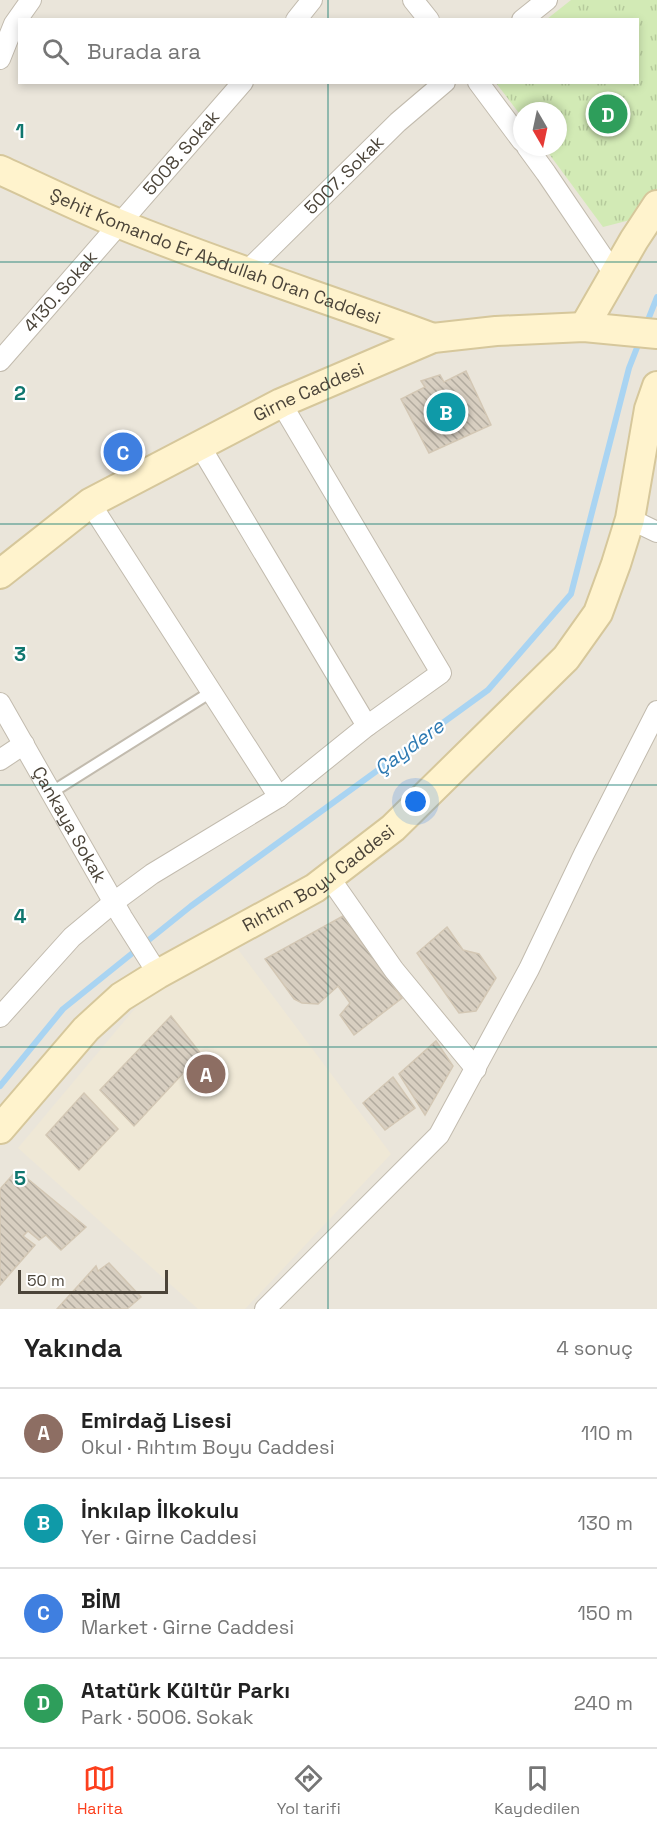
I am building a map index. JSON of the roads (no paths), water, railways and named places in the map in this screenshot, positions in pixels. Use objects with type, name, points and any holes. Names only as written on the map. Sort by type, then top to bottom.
[{"type":"street","points":[[18,18],[31,0]]},
{"type":"street","points":[[298,18],[312,0]]},
{"type":"street","points":[[413,0],[427,18]]},
{"type":"street","points":[[524,18],[547,0]]},
{"type":"street","points":[[0,59],[18,18]]},
{"type":"street","name":"5008. Sokak","points":[[120,224],[241,84]]},
{"type":"street","name":"5007. Sokak","points":[[246,272],[398,122],[443,84]]},
{"type":"street","points":[[479,84],[513,129]]},
{"type":"street","points":[[534,156],[615,275]]},
{"type":"street","name":"Şehit Komando Er Abdullah Oran Caddesi","points":[[0,170],[120,224],[246,272],[347,305],[433,338]]},
{"type":"street","points":[[593,327],[615,275],[657,205]]},
{"type":"street","name":"4130. Sokak","points":[[0,361],[120,224]]},
{"type":"street","name":"Girne Caddesi","points":[[0,574],[90,502],[281,403],[433,338],[496,331],[593,327],[657,334]]},
{"type":"street","name":"Rıhtım Boyu Caddesi","points":[[0,1129],[86,1029],[153,966],[315,888],[393,828],[566,658],[598,613],[616,564],[630,519],[650,409],[657,386]]},
{"type":"street","points":[[0,1017],[72,937],[118,910],[152,874],[279,798],[367,726],[441,674],[281,403]]},
{"type":"street","points":[[200,446],[367,726]]},
{"type":"street","points":[[90,502],[279,798]]},
{"type":"street","points":[[630,519],[657,532]]},
{"type":"street","name":"Çankaya Sokak","points":[[0,703],[118,910],[153,966]]},
{"type":"street","points":[[265,1309],[439,1135],[529,969],[584,854],[656,714]]},
{"type":"street","points":[[0,760],[24,744]]},
{"type":"street","points":[[329,877],[394,970],[476,1069]]},
{"type":"lane","points":[[52,792],[211,692]]},
{"type":"waterway","name":"Çaydere","points":[[646,325],[657,297]]},
{"type":"waterway","name":"Çaydere","points":[[0,1086],[63,1009],[191,906],[488,690],[571,594],[629,368],[640,340]]},
{"type":"place","name":"Atatürk Kültür Parkı","points":[[608,114]]},
{"type":"place","name":"İnkılap İlkokulu","points":[[446,412]]},
{"type":"place","name":"BİM","points":[[123,452]]},
{"type":"place","name":"Emirdağ Lisesi","points":[[206,1074]]}]
